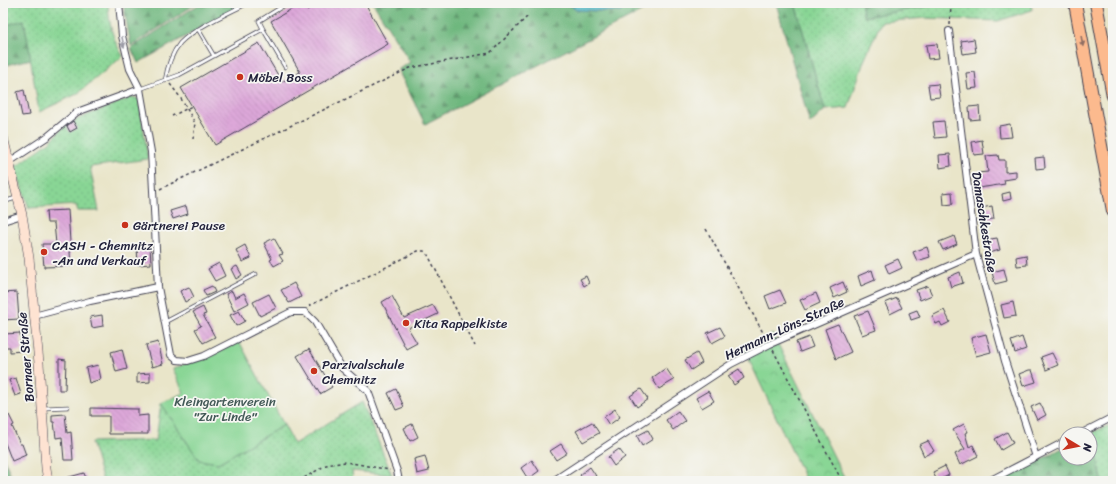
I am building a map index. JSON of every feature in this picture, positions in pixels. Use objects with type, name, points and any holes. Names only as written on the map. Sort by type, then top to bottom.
[{"type":"highway","points":[[1075,3],[1113,210]]},
{"type":"highway","points":[[1096,3],[1113,96]]},
{"type":"main road","name":"Bornaer Straße","points":[[3,137],[22,215],[29,258],[48,481]]},
{"type":"street","points":[[119,3],[122,36],[130,69],[140,89],[151,152],[158,287],[171,355],[177,360],[188,361],[204,356],[291,312],[305,312],[315,322],[342,368],[368,390],[397,471],[399,481]]},
{"type":"street","name":"Damaschkestraße","points":[[949,31],[976,254],[1005,361],[1036,457]]},
{"type":"street","points":[[9,162],[47,137],[77,112],[140,89]]},
{"type":"street","points":[[3,221],[22,215]]},
{"type":"street","name":"Hermann-Löns-Straße","points":[[553,481],[731,364],[976,254]]},
{"type":"street","points":[[34,316],[90,301],[158,287]]},
{"type":"street","points":[[1096,426],[1113,417]]},
{"type":"street","points":[[989,481],[1058,445]]},
{"type":"lane","points":[[166,81],[167,67],[180,43],[198,29],[248,3]]},
{"type":"lane","points":[[286,67],[259,21],[288,3]]},
{"type":"lane","points":[[198,29],[214,56]]},
{"type":"lane","points":[[140,89],[166,81],[179,75],[263,29]]},
{"type":"lane","points":[[3,202],[18,198]]},
{"type":"lane","points":[[165,322],[256,274]]},
{"type":"lane","points":[[42,408],[68,407]]},
{"type":"path","points":[[949,31],[951,3]]},
{"type":"path","points":[[153,193],[410,68],[490,53],[528,16]]},
{"type":"path","points":[[166,81],[176,91],[195,123],[193,139]]},
{"type":"path","points":[[172,116],[192,106]]},
{"type":"path","points":[[706,229],[771,346],[842,481]]},
{"type":"path","points":[[305,312],[310,304],[418,251],[424,251],[428,255],[475,346]]},
{"type":"path","points":[[299,481],[326,465],[346,462],[397,471]]},
{"type":"green space","points":[[3,3],[108,3],[112,31],[123,56],[77,94],[39,112],[24,20],[3,26]]},
{"type":"green space","points":[[123,3],[197,3],[131,46]]},
{"type":"green space","points":[[201,3],[246,3],[138,63],[131,48]]},
{"type":"green space","points":[[373,3],[567,3],[576,10],[621,12],[629,3],[658,3],[425,124],[400,74],[399,69],[410,62]]},
{"type":"green space","points":[[776,3],[795,3],[825,110],[810,124]]},
{"type":"green space","points":[[795,3],[861,3],[864,17],[930,6],[930,3],[1031,3],[1032,10],[998,21],[925,18],[881,22],[864,61],[848,108],[825,110]]},
{"type":"green space","points":[[861,3],[930,3],[930,6],[864,17]]},
{"type":"green space","points":[[24,20],[31,59],[3,66],[3,26]]},
{"type":"green space","points":[[132,97],[139,99],[148,159],[90,167],[99,211],[78,211],[76,205],[29,208],[15,167],[51,141],[66,124]]},
{"type":"green space","points":[[773,334],[846,481],[806,481],[744,349]]},
{"type":"green space","name":"Kleingartenverein \"Zur Linde\"","points":[[238,339],[284,425],[218,463],[199,460],[161,403],[184,393],[173,369]]},
{"type":"green space","points":[[362,402],[392,475],[352,471],[353,481],[103,481],[91,442],[156,440],[161,403],[199,460],[218,463],[284,425],[294,444]]},
{"type":"green space","points":[[1113,424],[1113,481],[1102,481],[1098,459],[1098,430]]},
{"type":"green space","points":[[1058,450],[1058,466],[1098,466],[1098,459],[1102,481],[1000,481]]},
{"type":"green space","points":[[3,456],[13,481],[3,481]]},
{"type":"water","points":[[567,3],[629,3],[621,12],[576,10]]},
{"type":"building","name":"Möbel Boss","points":[[304,3],[307,10],[319,3],[365,3],[388,44],[215,145],[181,88],[259,43],[282,82],[300,72],[271,21]]},
{"type":"building","points":[[974,39],[976,52],[963,54],[961,41]]},
{"type":"building","points":[[937,44],[939,58],[928,59],[926,45]]},
{"type":"building","points":[[975,72],[977,88],[968,89],[966,73]]},
{"type":"building","points":[[938,84],[940,97],[930,98],[928,85]]},
{"type":"building","points":[[24,90],[29,115],[22,116],[17,92]]},
{"type":"building","points":[[979,106],[980,119],[970,120],[969,107]]},
{"type":"building","points":[[73,121],[77,128],[70,132],[67,126]]},
{"type":"building","points":[[944,121],[946,137],[935,138],[933,122]]},
{"type":"building","points":[[1010,124],[1012,137],[1000,138],[999,126]]},
{"type":"building","points":[[982,140],[984,154],[974,155],[972,142]]},
{"type":"building","points":[[950,154],[951,166],[940,168],[939,155]]},
{"type":"building","points":[[998,155],[999,160],[1005,160],[1005,172],[1016,171],[1016,178],[1004,180],[1005,184],[979,188],[977,173],[988,172],[986,156]]},
{"type":"building","points":[[1044,157],[1045,168],[1036,169],[1035,158]]},
{"type":"building","points":[[952,192],[953,204],[944,205],[943,193]]},
{"type":"building","points":[[1010,192],[1011,199],[1003,201],[1002,194]]},
{"type":"building","points":[[186,206],[188,214],[173,219],[170,211]]},
{"type":"building","points":[[992,206],[994,219],[983,220],[981,208]]},
{"type":"building","points":[[68,210],[71,242],[71,266],[44,267],[42,244],[56,244],[54,223],[47,223],[46,211]]},
{"type":"building","points":[[954,236],[957,244],[943,250],[939,242]]},
{"type":"building","points":[[274,238],[283,254],[279,255],[283,261],[274,266],[270,260],[272,259],[264,243]]},
{"type":"building","points":[[997,238],[1000,250],[988,253],[985,240]]},
{"type":"building","points":[[245,245],[251,258],[242,262],[236,250]]},
{"type":"building","points":[[150,246],[151,264],[138,265],[137,247]]},
{"type":"building","points":[[927,247],[930,257],[917,261],[913,252]]},
{"type":"building","points":[[1026,255],[1027,265],[1017,266],[1016,257]]},
{"type":"building","points":[[898,259],[902,268],[889,274],[885,265]]},
{"type":"building","points":[[219,263],[225,276],[215,281],[208,269]]},
{"type":"building","points":[[237,266],[242,275],[236,279],[231,269]]},
{"type":"building","points":[[1004,269],[1007,281],[995,284],[992,272]]},
{"type":"building","points":[[872,270],[875,280],[861,286],[858,276]]},
{"type":"building","points":[[960,272],[963,283],[951,287],[948,277]]},
{"type":"building","points":[[586,276],[589,283],[584,286],[580,279]]},
{"type":"building","points":[[843,282],[847,292],[834,298],[830,288]]},
{"type":"building","points":[[294,283],[301,297],[289,303],[281,290]]},
{"type":"building","points":[[212,286],[215,292],[206,296],[203,290]]},
{"type":"building","points":[[928,286],[932,295],[920,300],[916,290]]},
{"type":"building","points":[[189,287],[194,297],[185,302],[180,291]]},
{"type":"building","points":[[780,290],[786,303],[770,309],[765,296]]},
{"type":"building","points":[[232,291],[235,298],[244,293],[249,303],[234,311],[226,294]]},
{"type":"building","points":[[17,292],[19,319],[3,320],[3,293]]},
{"type":"building","points":[[816,293],[820,303],[805,310],[800,300]]},
{"type":"building","points":[[269,294],[276,308],[260,316],[253,302]]},
{"type":"building","name":"Kita Rappelkiste","points":[[392,296],[404,318],[433,305],[438,314],[408,328],[417,343],[406,349],[382,302]]},
{"type":"building","points":[[897,298],[902,308],[890,314],[885,303]]},
{"type":"building","points":[[1013,302],[1016,316],[1004,318],[1001,305]]},
{"type":"building","points":[[203,307],[206,314],[203,315],[215,337],[203,343],[195,329],[201,326],[193,312]]},
{"type":"building","points":[[917,310],[920,317],[911,320],[909,313]]},
{"type":"building","points":[[944,310],[950,322],[942,326],[940,322],[936,324],[932,316]]},
{"type":"building","points":[[239,311],[245,321],[236,326],[230,315]]},
{"type":"building","points":[[868,311],[876,330],[862,335],[854,316]]},
{"type":"building","points":[[102,315],[103,326],[92,328],[90,317]]},
{"type":"building","points":[[838,324],[851,352],[836,359],[825,329]]},
{"type":"building","points":[[720,327],[725,336],[712,343],[707,333]]},
{"type":"building","points":[[20,333],[22,351],[10,352],[10,347],[5,347],[4,334]]},
{"type":"building","points":[[986,334],[991,352],[976,356],[971,338]]},
{"type":"building","points":[[809,337],[813,347],[800,352],[796,342]]},
{"type":"building","points":[[1022,337],[1026,349],[1015,353],[1011,341]]},
{"type":"building","points":[[158,342],[163,364],[152,367],[146,345]]},
{"type":"building","points":[[122,349],[127,369],[116,372],[111,352]]},
{"type":"building","name":"Parzivalschule Chemnitz","points":[[309,349],[332,387],[320,394],[297,356]]},
{"type":"building","points":[[697,353],[702,363],[691,370],[685,360]]},
{"type":"building","points":[[1052,353],[1058,365],[1046,370],[1041,357]]},
{"type":"building","points":[[59,359],[66,360],[65,390],[59,390]]},
{"type":"building","points":[[98,365],[101,379],[89,383],[86,368]]},
{"type":"building","points":[[666,368],[674,380],[659,389],[652,378]]},
{"type":"building","points":[[739,369],[744,378],[734,385],[728,376]]},
{"type":"building","points":[[1032,370],[1036,382],[1023,386],[1019,374]]},
{"type":"building","points":[[150,373],[150,382],[137,383],[137,374]]},
{"type":"building","points":[[16,378],[21,394],[15,396],[9,380]]},
{"type":"building","points":[[396,389],[404,407],[396,410],[388,393]]},
{"type":"building","points":[[641,389],[648,399],[637,407],[630,396]]},
{"type":"building","points":[[708,391],[714,401],[702,408],[696,398]]},
{"type":"building","points":[[1040,403],[1046,415],[1037,420],[1031,407]]},
{"type":"building","points":[[91,408],[138,409],[138,416],[148,415],[148,434],[109,434],[109,416],[91,416]]},
{"type":"building","points":[[615,409],[620,417],[609,425],[604,417]]},
{"type":"building","points":[[678,411],[685,421],[673,430],[666,420]]},
{"type":"building","points":[[65,414],[67,433],[71,432],[73,460],[64,460],[62,437],[56,438],[54,422],[52,422],[52,415]]},
{"type":"building","points":[[9,415],[14,425],[12,426],[26,455],[12,461],[3,438],[3,417]]},
{"type":"building","points":[[592,422],[599,433],[583,442],[576,431]]},
{"type":"building","points":[[412,424],[418,437],[410,441],[404,428]]},
{"type":"building","points":[[964,424],[968,432],[965,433],[969,447],[973,445],[978,456],[960,465],[955,454],[965,449],[953,430]]},
{"type":"building","points":[[648,430],[653,439],[642,446],[637,436]]},
{"type":"building","points":[[1007,432],[1013,443],[1001,450],[995,439]]},
{"type":"building","points":[[928,441],[934,451],[924,456],[919,445]]},
{"type":"building","points":[[561,444],[567,453],[556,460],[550,451]]},
{"type":"building","points":[[619,449],[625,457],[614,466],[608,457]]},
{"type":"building","points":[[425,456],[429,471],[417,474],[414,459]]},
{"type":"building","points":[[532,460],[539,471],[528,479],[521,468]]},
{"type":"building","points":[[945,466],[949,475],[937,481],[933,472]]},
{"type":"building","points":[[590,467],[596,476],[588,481],[584,481],[580,475]]},
{"type":"building","points":[[84,473],[87,481],[63,481],[62,479]]},
{"type":"place","name":"Möbel Boss","points":[[240,77]]},
{"type":"place","name":"Gärtnerei Pause","points":[[125,225]]},
{"type":"place","name":"CASH - Chemnitz -An und Verkauf","points":[[44,252]]},
{"type":"place","name":"Kita Rappelkiste","points":[[406,323]]},
{"type":"place","name":"Parzivalschule Chemnitz","points":[[314,371]]}]
